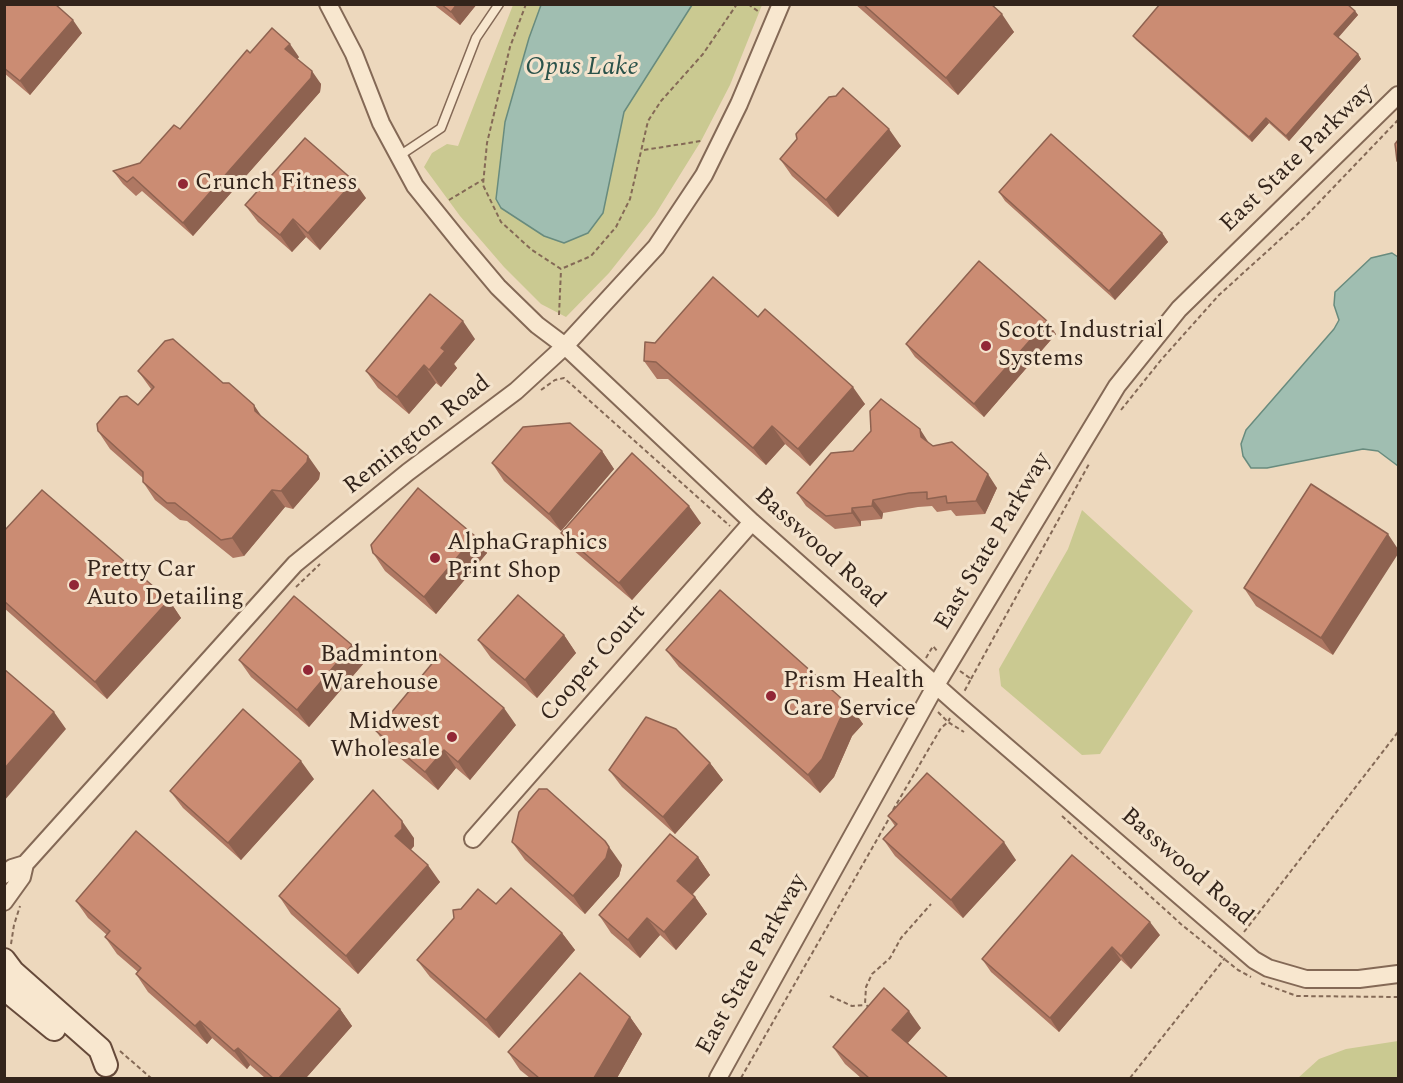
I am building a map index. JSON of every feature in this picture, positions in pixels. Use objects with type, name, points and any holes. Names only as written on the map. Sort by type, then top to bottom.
[{"type":"street","name":"Basswood Road","points":[[328,4],[354,54],[381,123],[415,186],[498,287],[537,325],[565,346],[752,522],[1235,944],[1268,968],[1306,979],[1359,980],[1398,974]]},
{"type":"street","name":"Remington Road","points":[[13,904],[25,864],[295,564],[408,472],[516,391],[565,346],[656,247],[704,175],[740,104],[781,4]]},
{"type":"street","name":"East State Parkway","points":[[718,1078],[936,685],[1102,408],[1139,356],[1179,309],[1398,95]]},
{"type":"street","name":"Cooper Court","points":[[472,838],[752,522]]},
{"type":"street","name":"Remington Road","points":[[4,875],[12,868],[25,864]]},
{"type":"street","points":[[8,956],[13,972],[100,1049],[113,1072]]},
{"type":"street","points":[[4,988],[91,1060],[113,1072]]},
{"type":"lane","points":[[399,156],[441,128],[476,38],[499,4]]},
{"type":"path","points":[[526,4],[507,58],[487,143],[483,184],[501,222],[532,250],[561,269]]},
{"type":"path","points":[[561,269],[591,256],[616,227],[630,199],[648,121],[703,54],[737,4]]},
{"type":"path","points":[[748,4],[759,12]]},
{"type":"path","points":[[1120,412],[1161,360],[1219,295],[1305,217],[1398,120]]},
{"type":"path","points":[[643,150],[701,141]]},
{"type":"path","points":[[449,200],[484,179]]},
{"type":"path","points":[[559,315],[561,269]]},
{"type":"path","points":[[539,392],[555,380],[564,378]]},
{"type":"path","points":[[971,680],[1092,459]]},
{"type":"path","points":[[293,590],[324,561]]},
{"type":"path","points":[[741,1078],[941,728],[948,722],[970,736]]},
{"type":"path","points":[[1131,1078],[1398,732]]},
{"type":"path","points":[[1060,814],[1182,925],[1224,959]]},
{"type":"path","points":[[8,956],[13,904]]},
{"type":"path","points":[[871,1010],[865,1004],[866,987],[872,974],[890,958],[901,938],[931,904]]},
{"type":"path","points":[[830,996],[852,1006],[865,1004]]},
{"type":"shaded area","points":[[513,5],[762,5],[730,85],[701,141],[655,215],[609,273],[566,317],[541,304],[504,267],[460,216],[424,167],[432,153],[447,144],[458,146]]},
{"type":"shaded area","points":[[1082,510],[1193,611],[1100,754],[1082,755],[1001,686],[999,669],[1068,549]]},
{"type":"shaded area","points":[[1398,1041],[1398,1078],[1298,1078],[1319,1059],[1346,1049]]},
{"type":"water","name":"Opus Lake","points":[[541,5],[692,5],[624,112],[603,213],[588,233],[564,243],[544,236],[501,208],[496,199],[505,122]]},
{"type":"water","points":[[1392,253],[1398,257],[1398,466],[1378,451],[1363,449],[1267,468],[1251,468],[1243,456],[1241,444],[1246,430],[1334,329],[1339,320],[1334,305],[1335,292],[1371,258]]},
{"type":"building","points":[[4,4],[55,4],[73,20],[20,81],[4,68]]},
{"type":"building","points":[[441,4],[457,4],[451,12]]},
{"type":"building","points":[[863,4],[991,4],[1002,14],[946,78]]},
{"type":"building","points":[[1160,4],[1347,4],[1355,11],[1334,34],[1358,54],[1286,136],[1266,118],[1249,137],[1133,36]]},
{"type":"building","points":[[272,28],[290,44],[285,49],[312,71],[311,78],[183,223],[133,177],[127,182],[113,171],[140,163],[174,125],[180,129],[247,50],[250,53]]},
{"type":"building","points":[[843,88],[889,129],[826,200],[780,159],[797,139],[796,134],[829,97],[836,96]]},
{"type":"building","points":[[1051,134],[1162,233],[1109,291],[999,192]]},
{"type":"building","points":[[305,138],[354,181],[308,233],[293,219],[280,235],[245,205]]},
{"type":"building","points":[[1398,140],[1398,162],[1395,144]]},
{"type":"building","name":"Scott Industrial Systems","points":[[979,261],[1047,321],[974,404],[906,344]]},
{"type":"building","points":[[713,277],[758,317],[765,309],[853,387],[798,449],[772,426],[753,448],[656,362],[644,361],[645,342],[655,343]]},
{"type":"building","points":[[430,294],[463,321],[441,348],[445,351],[429,370],[424,365],[397,397],[366,371]]},
{"type":"building","points":[[173,339],[223,383],[229,383],[254,405],[255,411],[308,456],[307,462],[281,491],[272,490],[232,538],[221,540],[175,503],[167,503],[143,482],[143,472],[98,431],[97,424],[120,397],[127,396],[138,405],[154,387],[138,371],[165,341]]},
{"type":"building","points":[[881,399],[920,429],[921,437],[933,446],[952,442],[988,474],[976,501],[947,503],[946,496],[927,499],[927,492],[909,493],[873,500],[872,506],[852,508],[852,513],[826,516],[797,493],[831,453],[853,451],[871,431],[870,411]]},
{"type":"building","points":[[570,423],[602,451],[549,514],[492,463],[523,427]]},
{"type":"building","points":[[632,453],[689,506],[619,583],[561,533]]},
{"type":"building","points":[[1311,484],[1388,534],[1321,638],[1244,588]]},
{"type":"building","name":"AlphaGraphics Print Shop","points":[[418,488],[475,536],[424,597],[373,553],[371,545]]},
{"type":"building","name":"Pretty Car Auto Detailing","points":[[42,490],[169,600],[95,682],[4,601],[4,531]]},
{"type":"building","name":"Prism Health Care Service","points":[[720,590],[851,707],[840,719],[822,759],[808,775],[666,650]]},
{"type":"building","points":[[518,595],[564,635],[525,680],[478,640]]},
{"type":"building","name":"Badminton Warehouse","points":[[294,596],[352,645],[297,710],[239,660]]},
{"type":"building","name":"Midwest Wholesale","points":[[440,654],[504,708],[458,762],[444,750],[425,772],[376,731]]},
{"type":"building","points":[[4,669],[54,712],[4,769]]},
{"type":"building","points":[[243,709],[301,761],[228,843],[170,791]]},
{"type":"building","points":[[646,717],[676,729],[710,763],[663,817],[609,770]]},
{"type":"building","points":[[927,773],[1004,842],[951,900],[883,839],[897,824],[888,816]]},
{"type":"building","points":[[539,789],[547,789],[609,847],[606,858],[573,896],[512,842],[519,812]]},
{"type":"building","points":[[373,790],[402,821],[402,829],[395,836],[428,865],[346,956],[279,896]]},
{"type":"building","points":[[136,831],[340,1009],[279,1078],[273,1078],[238,1048],[234,1051],[200,1021],[195,1026],[136,974],[141,968],[105,937],[110,931],[76,901]]},
{"type":"building","points":[[670,834],[698,857],[677,881],[695,897],[664,932],[647,918],[628,940],[599,915]]},
{"type":"building","points":[[1072,855],[1150,922],[1121,956],[1112,947],[1050,1018],[982,959]]},
{"type":"building","points":[[511,888],[562,933],[486,1020],[417,960],[454,918],[453,910],[461,909],[478,889],[496,904]]},
{"type":"building","points":[[580,973],[630,1017],[594,1078],[539,1078],[508,1052]]},
{"type":"building","points":[[884,988],[909,1011],[892,1030],[948,1078],[869,1078],[833,1047]]},
{"type":"place","name":"Crunch Fitness","points":[[183,184]]},
{"type":"place","name":"Scott Industrial Systems","points":[[986,346]]},
{"type":"place","name":"AlphaGraphics Print Shop","points":[[435,558]]},
{"type":"place","name":"Pretty Car Auto Detailing","points":[[74,585]]},
{"type":"place","name":"Badminton Warehouse","points":[[308,670]]},
{"type":"place","name":"Prism Health Care Service","points":[[771,696]]},
{"type":"place","name":"Midwest Wholesale","points":[[452,737]]}]
